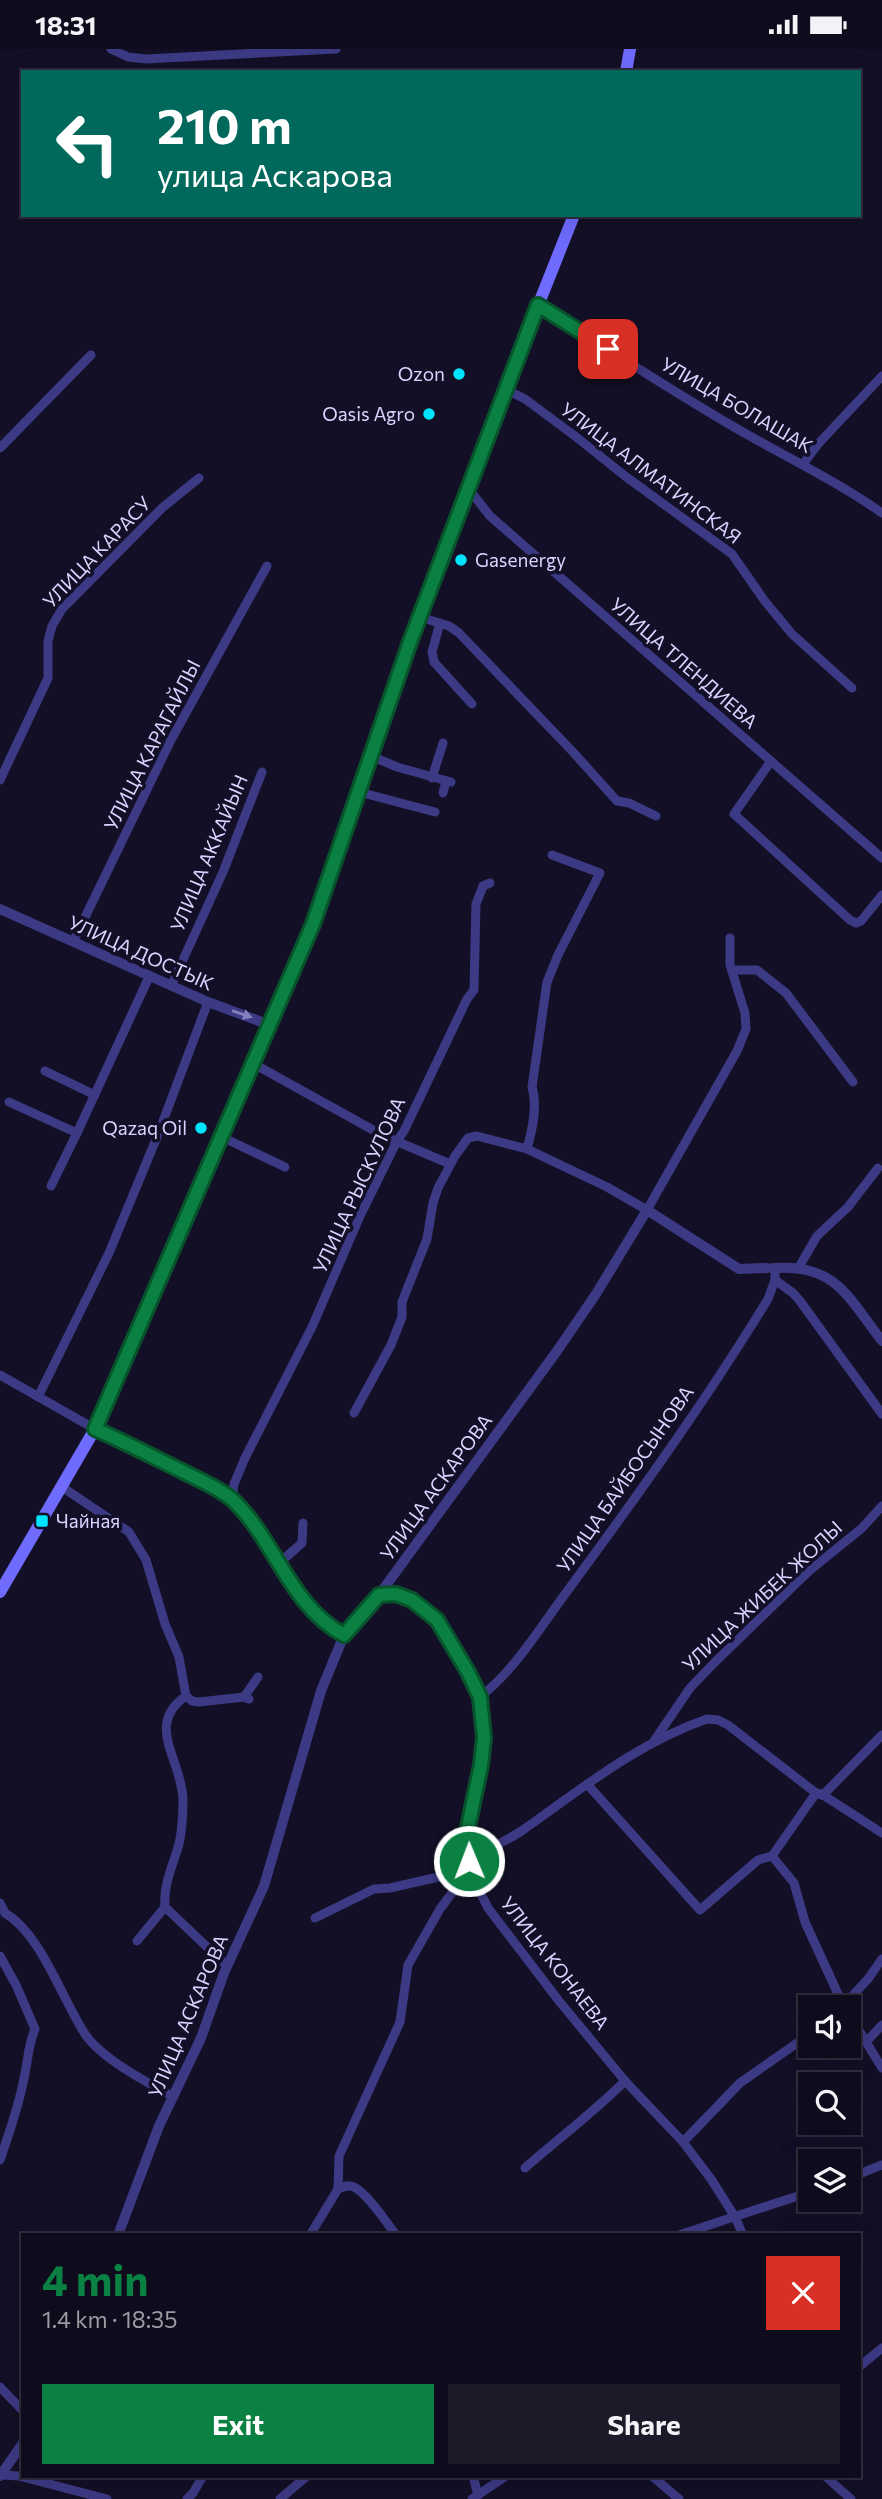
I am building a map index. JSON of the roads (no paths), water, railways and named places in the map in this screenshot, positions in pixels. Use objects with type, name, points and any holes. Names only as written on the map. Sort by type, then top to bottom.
[{"type":"main road","points":[[626,70],[630,49]]},
{"type":"main road","points":[[0,1592],[95,1429],[271,1025],[313,924],[420,617],[505,389],[573,217]]},
{"type":"street","points":[[111,49],[128,57],[146,59],[179,53],[336,49]]},
{"type":"street","name":"УЛИЦА БОЛАШАК","points":[[538,305],[729,424],[785,457],[803,464],[882,513]]},
{"type":"street","points":[[0,448],[91,355]]},
{"type":"street","points":[[803,464],[818,444],[882,376]]},
{"type":"street","name":"УЛИЦА АЛМАТИНСКАЯ","points":[[505,389],[575,436],[732,554],[792,634],[852,688]]},
{"type":"street","name":"УЛИЦА КАРАСУ","points":[[0,780],[48,678],[48,642],[52,626],[62,609],[162,508],[199,478]]},
{"type":"street","name":"УЛИЦА ТЛЕНДИЕВА","points":[[468,488],[500,524],[882,858]]},
{"type":"street","name":"УЛИЦА КАРАГАЙЛЫ","points":[[73,942],[171,740],[267,566]]},
{"type":"street","points":[[420,617],[449,626],[459,633],[573,751],[617,801],[629,803],[656,816]]},
{"type":"street","points":[[440,623],[432,652],[434,662],[472,704]]},
{"type":"street","points":[[432,778],[443,743]]},
{"type":"street","points":[[371,756],[449,782],[443,793]]},
{"type":"street","points":[[771,761],[734,814],[850,920],[856,923],[862,921],[882,895]]},
{"type":"street","name":"УЛИЦА АККАЙЫН","points":[[171,986],[262,772]]},
{"type":"street","points":[[359,792],[435,812]]},
{"type":"street","points":[[527,1149],[532,1131],[532,1087],[547,982],[600,873],[552,855]]},
{"type":"street","name":"УЛИЦА РЫСКУЛОВА","points":[[232,1500],[234,1484],[245,1458],[312,1327],[397,1141],[467,999],[474,990],[476,904],[483,886],[491,883]]},
{"type":"street","name":"УЛИЦА ДОСТЫК","points":[[0,909],[149,977],[271,1025]]},
{"type":"street","name":"УЛИЦА АСКАРОВА","points":[[119,2233],[172,2097],[201,2038],[227,1966],[264,1886],[321,1691],[344,1635],[379,1595],[596,1294],[737,1051],[746,1029],[745,1013],[732,970],[730,938]]},
{"type":"street","points":[[732,970],[757,970],[771,979],[795,1003],[853,1082]]},
{"type":"street","points":[[51,1186],[149,977]]},
{"type":"street","points":[[38,1397],[109,1253],[208,1002]]},
{"type":"street","points":[[254,1064],[382,1135],[450,1164]]},
{"type":"street","points":[[44,1072],[95,1095]]},
{"type":"street","points":[[9,1102],[77,1133]]},
{"type":"street","points":[[354,1413],[391,1345],[402,1317],[402,1302],[427,1239],[433,1203],[450,1164],[468,1138],[477,1136],[527,1149],[607,1187],[739,1269],[799,1267],[818,1273],[844,1290],[882,1341]]},
{"type":"street","points":[[222,1137],[285,1167]]},
{"type":"street","points":[[799,1267],[817,1236],[848,1207],[878,1168]]},
{"type":"street","name":"УЛИЦА БАЙБОСЫНОВА","points":[[480,1697],[492,1688],[525,1647],[650,1479],[768,1299],[775,1280],[771,1268]]},
{"type":"street","points":[[775,1280],[800,1301],[882,1415]]},
{"type":"street","points":[[0,1375],[95,1429],[200,1479],[232,1500],[255,1527],[278,1564],[315,1613],[344,1635]]},
{"type":"street","points":[[62,1487],[129,1532],[146,1560],[165,1625],[179,1657],[186,1696],[192,1702],[246,1698],[258,1677]]},
{"type":"street","name":"УЛИЦА ЖИБЕК ЖОЛЫ","points":[[311,2233],[338,2189],[340,2156],[400,2022],[408,1965],[431,1923],[469,1866],[653,1742],[690,1688],[715,1662],[809,1571],[862,1528],[882,1506]]},
{"type":"street","points":[[278,1564],[302,1543],[303,1523]]},
{"type":"street","name":"УЛИЦА КОНАЕВА","points":[[379,1595],[389,1593],[412,1600],[437,1620],[480,1697],[484,1738],[468,1827],[469,1866],[488,1908],[625,2081],[683,2142],[711,2179],[742,2233]]},
{"type":"street","points":[[186,1696],[174,1705],[166,1720],[168,1744],[175,1759],[183,1801],[181,1833],[168,1877],[165,1907],[227,1966]]},
{"type":"street","points":[[653,1742],[707,1719],[718,1720],[820,1794],[882,1833]]},
{"type":"street","points":[[587,1784],[700,1910],[758,1860],[772,1856],[820,1794],[882,1735]]},
{"type":"street","points":[[772,1856],[794,1883],[804,1922],[839,1995]]},
{"type":"street","points":[[314,1918],[374,1889],[390,1888],[469,1866]]},
{"type":"street","points":[[0,1903],[2,1918],[15,1919],[26,1933],[48,1966],[86,2036],[129,2071],[172,2097]]},
{"type":"street","points":[[137,1941],[165,1907]]},
{"type":"street","points":[[0,1956],[16,1985],[34,2029],[25,2076],[0,2160]]},
{"type":"street","points":[[855,1995],[882,1959]]},
{"type":"street","points":[[867,2041],[882,2025]]},
{"type":"street","points":[[861,2032],[882,2068]]},
{"type":"street","points":[[683,2142],[740,2083],[798,2042]]},
{"type":"street","points":[[525,2168],[566,2131],[599,2107],[625,2081]]},
{"type":"street","points":[[861,2173],[882,2165]]},
{"type":"street","points":[[338,2189],[354,2187],[394,2233]]},
{"type":"street","points":[[685,2233],[798,2196]]},
{"type":"street","points":[[861,2365],[882,2348]]},
{"type":"street","points":[[0,2387],[21,2409]]},
{"type":"street","points":[[21,2446],[1,2475],[21,2477]]},
{"type":"street","points":[[27,2478],[107,2499]]},
{"type":"street","points":[[187,2499],[194,2493],[202,2478]]},
{"type":"street","points":[[280,2499],[305,2478]]},
{"type":"street","points":[[473,2478],[475,2497],[503,2478]]},
{"type":"street","points":[[654,2478],[679,2499]]},
{"type":"street","points":[[827,2478],[851,2499]]},
{"type":"place","name":"Ozon","points":[[459,374]]},
{"type":"place","name":"Oasis Agro","points":[[429,414]]},
{"type":"place","name":"Gasenergy","points":[[461,560]]},
{"type":"place","name":"Qazaq Oil","points":[[201,1128]]},
{"type":"place","name":"Чайная","points":[[42,1521]]}]
